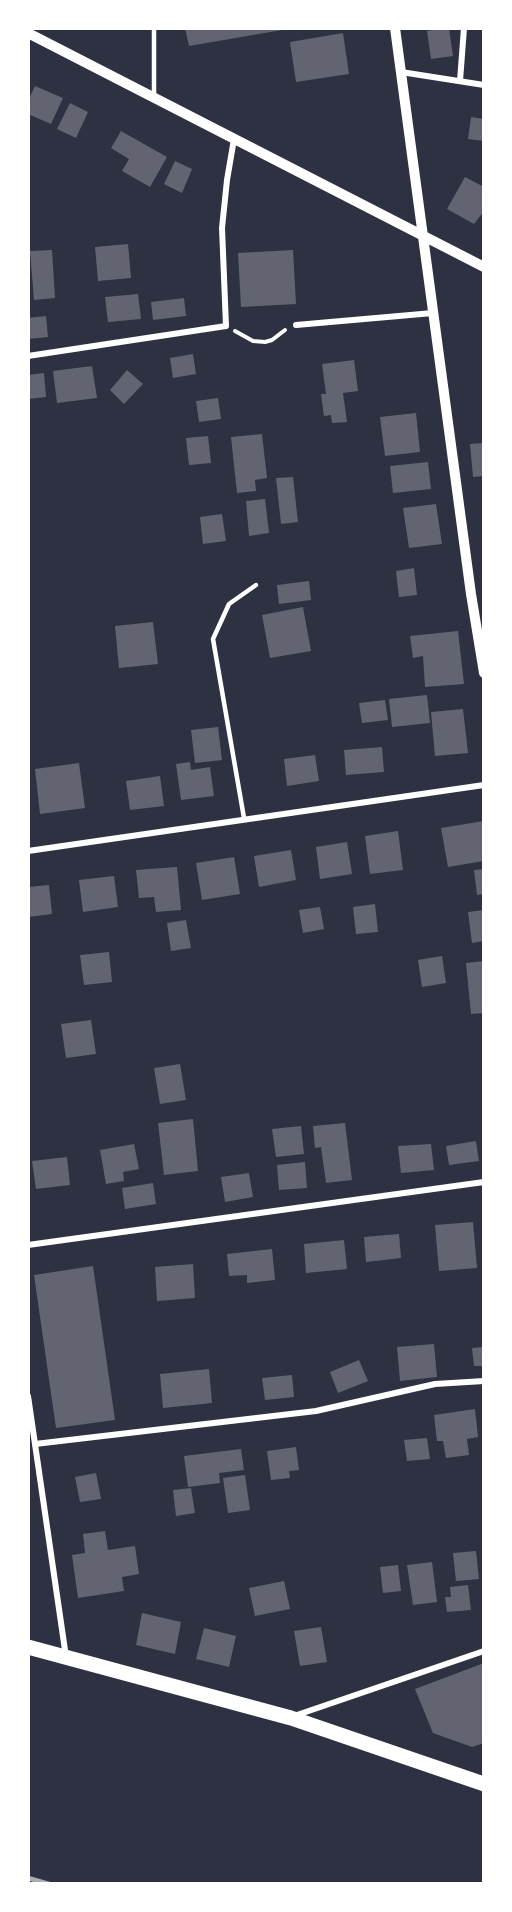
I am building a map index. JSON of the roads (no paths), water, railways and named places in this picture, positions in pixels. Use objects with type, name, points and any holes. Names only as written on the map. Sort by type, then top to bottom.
[{"type":"main road","points":[[28,1647],[291,1718],[483,1784]]},
{"type":"street","points":[[395,28],[483,673]]},
{"type":"street","points":[[460,81],[464,28]]},
{"type":"street","points":[[28,33],[483,267]]},
{"type":"street","points":[[401,72],[483,85]]},
{"type":"street","points":[[28,356],[226,326],[222,228],[234,139]]},
{"type":"street","points":[[296,325],[433,313]]},
{"type":"street","points":[[28,851],[483,785]]},
{"type":"street","points":[[28,1245],[483,1182]]},
{"type":"street","points":[[35,1444],[316,1411],[435,1384],[483,1381]]},
{"type":"street","points":[[28,1396],[66,1658]]},
{"type":"street","points":[[291,1718],[483,1651]]},
{"type":"lane","points":[[154,28],[154,98]]},
{"type":"lane","points":[[244,818],[213,639],[229,604],[256,585]]},
{"type":"railway","points":[[28,1878],[49,1884]]}]
